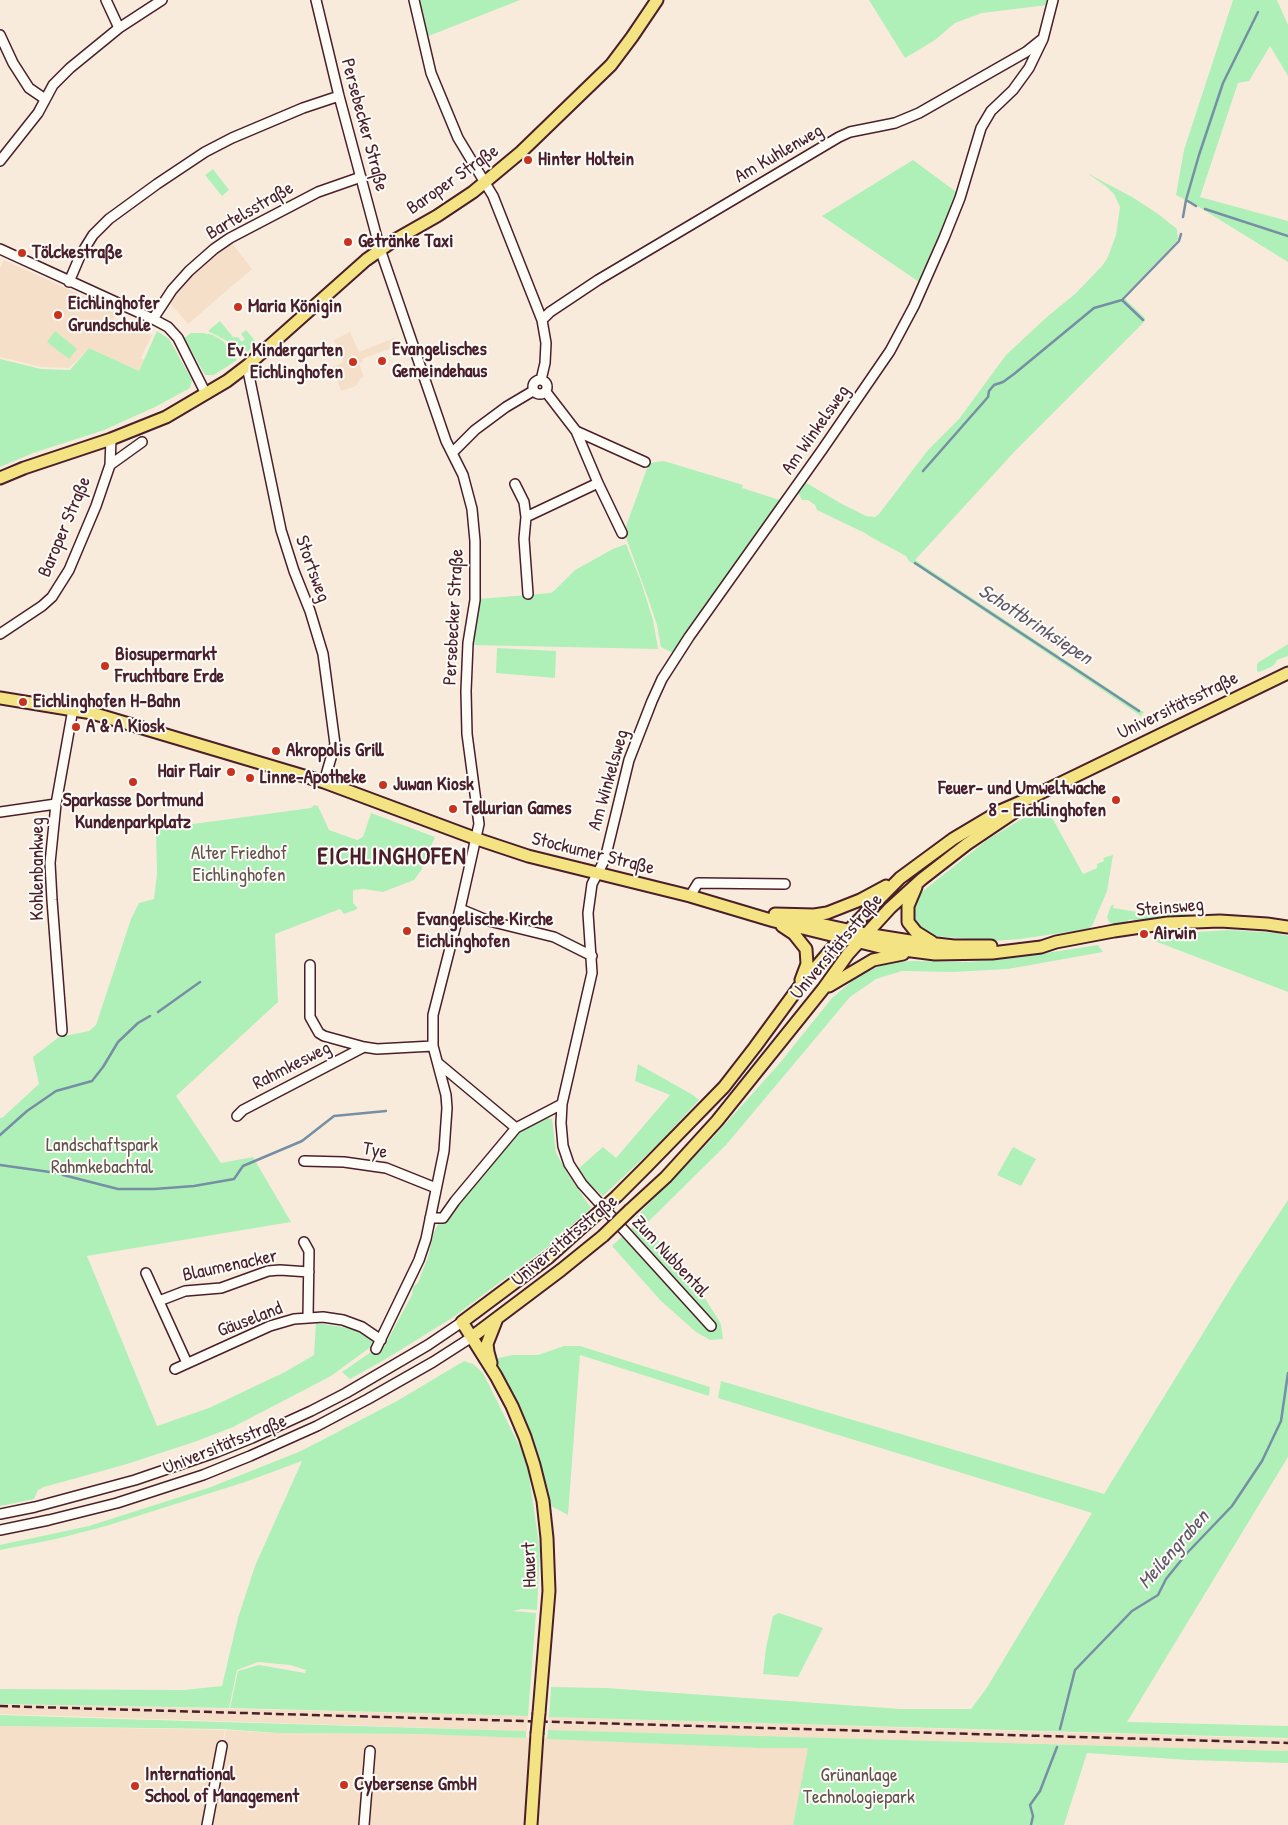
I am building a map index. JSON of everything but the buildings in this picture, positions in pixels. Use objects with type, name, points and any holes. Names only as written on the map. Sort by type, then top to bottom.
[{"type":"main road","name":"Baroper Straße","points":[[111,439],[166,417],[206,394],[247,366],[349,274],[380,249],[437,216],[485,184],[611,65],[632,38],[657,0]]},
{"type":"main road","points":[[0,478],[111,439]]},
{"type":"main road","name":"Universitätsstraße","points":[[462,1322],[549,1257],[646,1167],[724,1087],[756,1047],[799,987],[844,934],[900,878],[953,839],[1000,811],[1288,673]]},
{"type":"main road","name":"Stockumer Straße","points":[[0,698],[73,709],[124,722],[324,782],[528,856],[862,938]]},
{"type":"main road","name":"Universitätsstraße","points":[[472,1337],[603,1236],[666,1177],[716,1121],[823,990],[862,938],[890,908],[922,879],[982,833],[1016,812],[1030,798]]},
{"type":"main road","points":[[775,917],[827,913],[860,900],[900,878]]},
{"type":"main road","points":[[922,879],[910,900],[908,918],[916,932],[936,944]]},
{"type":"main road","name":"Universitätsstraße","points":[[775,917],[794,934],[806,949],[807,964],[799,987]]},
{"type":"main road","name":"Steinsweg","points":[[862,938],[987,946],[1056,942],[1114,931],[1188,922],[1237,922],[1288,927]]},
{"type":"main road","name":"Steinsweg","points":[[862,938],[880,947],[916,952],[963,955],[1041,947],[1056,942]]},
{"type":"main road","points":[[823,990],[873,960],[916,952]]},
{"type":"main road","points":[[496,1320],[487,1344],[496,1376]]},
{"type":"main road","name":"Hauert","points":[[462,1322],[496,1376],[525,1437],[540,1485],[546,1522],[549,1596],[531,1825]]},
{"type":"street","points":[[106,0],[120,28]]},
{"type":"street","points":[[0,161],[38,112],[53,85],[70,68],[120,28],[162,0]]},
{"type":"street","name":"Persebecker Straße","points":[[316,0],[339,96],[380,249],[446,441],[463,474],[474,523],[474,600],[468,642],[466,691],[468,734],[479,824],[477,839],[432,1019],[433,1046],[446,1095],[447,1114],[444,1151],[419,1260],[376,1349]]},
{"type":"street","points":[[414,0],[431,73],[458,138],[493,196],[542,320],[546,343],[545,363],[541,380]]},
{"type":"street","name":"Am Winkelsweg","points":[[597,873],[605,858],[629,760],[662,679],[689,637],[890,351],[920,292],[944,238],[960,198],[981,128],[991,111],[1013,90],[1024,76],[1043,39],[1053,0]]},
{"type":"street","points":[[0,35],[13,63],[28,88],[45,100]]},
{"type":"street","name":"Am Kuhlenweg","points":[[542,320],[550,312],[581,291],[839,137],[850,132],[895,123],[919,113],[1026,52],[1043,39]]},
{"type":"street","points":[[69,282],[80,256],[93,235],[109,219],[157,184],[205,152],[232,138],[303,108],[339,96]]},
{"type":"street","name":"Bartelsstraße","points":[[153,319],[172,290],[189,271],[230,238],[318,192],[361,177]]},
{"type":"street","points":[[0,250],[168,327],[178,338],[206,394]]},
{"type":"street","name":"Stortsweg","points":[[247,366],[282,530],[323,654],[334,744],[324,782]]},
{"type":"street","points":[[533,391],[534,383],[541,380]]},
{"type":"street","points":[[541,380],[547,385],[546,392],[576,432],[622,533]]},
{"type":"street","points":[[452,453],[475,430],[506,407],[533,391]]},
{"type":"street","points":[[533,391],[539,395],[546,392]]},
{"type":"street","points":[[576,432],[645,462]]},
{"type":"street","name":"Baroper Straße","points":[[0,634],[42,606],[55,594],[73,561],[96,506],[110,465],[111,439]]},
{"type":"street","name":"Baroper Straße","points":[[110,465],[142,442]]},
{"type":"street","points":[[526,517],[598,483]]},
{"type":"street","points":[[515,484],[524,502],[526,517],[524,539],[528,594]]},
{"type":"street","name":"Kohlenbankweg","points":[[62,1031],[50,863],[56,804],[73,709]]},
{"type":"street","points":[[0,812],[56,804]]},
{"type":"street","name":"Zum Nubbental","points":[[597,873],[592,884],[588,905],[592,978],[562,1104],[562,1142],[574,1173],[595,1200],[711,1326]]},
{"type":"street","points":[[690,896],[698,883],[785,884]]},
{"type":"street","points":[[460,909],[489,921],[554,937],[592,956]]},
{"type":"street","name":"Rahmkesweg","points":[[310,965],[310,1017],[314,1027],[324,1036],[364,1047],[433,1046]]},
{"type":"street","name":"Rahmkesweg","points":[[237,1116],[243,1110],[364,1047]]},
{"type":"street","points":[[438,1062],[516,1128]]},
{"type":"street","points":[[430,1218],[444,1218],[455,1201],[516,1128],[562,1104]]},
{"type":"street","name":"Tye","points":[[304,1161],[344,1162],[383,1168],[436,1188]]},
{"type":"street","points":[[304,1242],[308,1251],[308,1318]]},
{"type":"street","name":"Blaumenacker","points":[[159,1301],[185,1291],[220,1288],[268,1270],[309,1272]]},
{"type":"street","points":[[146,1272],[187,1363]]},
{"type":"street","name":"Gäuseland","points":[[175,1369],[270,1326],[308,1318],[333,1318],[354,1324],[381,1340]]},
{"type":"street","name":"Universitätsstraße","points":[[0,1514],[35,1507],[136,1480],[252,1438],[346,1393],[428,1345],[462,1322]]},
{"type":"street","name":"Universitätsstraße","points":[[0,1530],[117,1503],[250,1456],[317,1426],[368,1399],[433,1362],[472,1337]]},
{"type":"street","points":[[207,1825],[222,1746]]},
{"type":"street","points":[[364,1825],[370,1752]]},
{"type":"shaded area","name":"Maria Königin","points":[[231,242],[252,269],[188,324],[168,301],[197,268],[219,249]]},
{"type":"shaded area","name":"Eichlinghofer Grundschule","points":[[4,260],[118,312],[113,319],[152,335],[141,358],[144,360],[139,371],[89,348],[69,368],[42,367],[0,357],[0,268]]},
{"type":"shaded area","name":"Ev. Kindergarten Eichlinghofen","points":[[350,332],[359,352],[394,338],[397,346],[362,359],[363,362],[359,363],[364,377],[360,379],[356,386],[341,391],[332,367],[344,362],[334,340]]},
{"type":"shaded area","points":[[0,1704],[528,1716],[527,1731],[0,1714]]},
{"type":"shaded area","points":[[549,1717],[1288,1739],[1288,1751],[548,1730]]},
{"type":"shaded area","name":"International School of Management","points":[[0,1726],[225,1730],[205,1825],[0,1825]]},
{"type":"shaded area","points":[[226,1730],[274,1733],[420,1734],[534,1738],[528,1825],[209,1825]]},
{"type":"shaded area","points":[[540,1738],[759,1748],[809,1748],[793,1825],[534,1825]]},
{"type":"green space","points":[[418,0],[520,0],[426,37]]},
{"type":"green space","points":[[869,0],[1049,0],[1048,5],[982,13],[955,23],[935,40],[905,58]]},
{"type":"green space","points":[[1233,0],[1277,0],[1288,25],[1288,76],[1270,46],[1249,81],[1238,83],[1200,197],[1288,221],[1288,262],[1199,207],[1176,195],[1184,150]]},
{"type":"green space","points":[[913,160],[959,194],[922,284],[822,216]]},
{"type":"green space","points":[[213,169],[229,190],[222,196],[205,175]]},
{"type":"green space","points":[[1087,173],[1132,197],[1177,229],[1178,239],[1123,297],[1145,318],[1145,321],[1016,450],[915,560],[1144,712],[1141,716],[909,561],[906,556],[867,534],[817,510],[815,505],[808,500],[802,500],[797,491],[805,482],[866,516],[875,517],[879,514],[928,450],[959,419],[1006,355],[1075,294],[1102,266],[1108,257],[1116,235],[1120,207],[1114,194]]},
{"type":"green space","points":[[220,321],[233,337],[238,337],[242,342],[245,339],[241,334],[246,330],[257,343],[247,352],[246,350],[242,353],[243,355],[240,358],[227,341],[208,331]]},
{"type":"green space","points":[[55,331],[77,349],[69,359],[47,342]]},
{"type":"green space","points":[[157,331],[169,339],[192,380],[190,388],[155,407],[104,430],[33,453],[0,467],[0,359],[41,369],[70,370],[89,348],[139,371]]},
{"type":"green space","points":[[191,333],[213,335],[223,341],[237,360],[214,375],[205,375],[184,338]]},
{"type":"green space","points":[[664,461],[743,485],[742,488],[783,501],[675,654],[661,647],[657,625],[624,532],[649,463]]},
{"type":"green space","points":[[626,544],[653,620],[658,649],[471,645],[478,599],[551,593],[575,570]]},
{"type":"green space","points":[[1288,644],[1288,656],[1277,660],[1271,667],[1259,672],[1257,671],[1257,664],[1259,662]]},
{"type":"green space","points":[[497,648],[556,651],[555,678],[496,673]]},
{"type":"green space","name":"Landschaftspark Rahmkebachtal","points":[[314,805],[318,806],[329,830],[357,840],[363,837],[371,813],[435,837],[422,869],[414,880],[383,892],[364,889],[353,890],[353,903],[358,908],[355,910],[344,914],[340,909],[275,934],[278,1002],[176,1096],[221,1163],[253,1157],[291,1222],[87,1256],[157,1426],[209,1408],[285,1372],[314,1355],[316,1323],[355,1329],[369,1336],[373,1343],[372,1346],[331,1376],[233,1427],[127,1464],[44,1487],[38,1490],[34,1499],[0,1506],[0,1118],[39,1084],[33,1057],[59,1037],[89,1031],[96,1025],[131,919],[139,903],[154,899],[157,874],[156,829],[311,808]]},
{"type":"green space","points":[[1045,805],[1083,874],[1097,868],[1097,864],[1104,861],[1103,858],[1113,855],[1107,891],[1089,929],[994,941],[935,936],[918,927],[912,912],[917,896],[987,840]]},
{"type":"green space","points":[[1114,904],[1113,908],[1161,916],[1166,910],[1191,915],[1133,921],[1133,919],[1113,925],[1107,917],[1111,906]]},
{"type":"green space","points":[[1228,930],[1277,933],[1288,936],[1288,992],[1152,940],[1154,935]]},
{"type":"green space","points":[[1098,945],[1103,952],[1008,969],[953,972],[902,971],[876,979],[850,997],[726,1145],[644,1226],[677,1261],[699,1289],[721,1324],[723,1339],[710,1340],[696,1332],[661,1301],[612,1246],[639,1221],[636,1217],[710,1141],[779,1064],[832,998],[858,976],[886,963],[912,961],[969,962],[1013,958]]},
{"type":"green space","points":[[638,1064],[699,1100],[657,1145],[603,1196],[587,1182],[579,1168],[603,1147],[616,1158],[670,1095],[635,1081]]},
{"type":"green space","points":[[544,1117],[552,1119],[556,1153],[591,1208],[550,1245],[452,1318],[350,1379],[342,1372],[374,1350],[380,1352],[385,1345],[412,1295],[413,1287],[418,1283],[428,1257],[434,1232],[439,1223],[445,1219],[520,1128]]},
{"type":"green space","points":[[1013,1147],[1036,1159],[1021,1186],[997,1175]]},
{"type":"green space","points":[[1288,1200],[1288,1457],[1127,1722],[1288,1726],[1288,1738],[549,1717],[551,1687],[606,1688],[901,1709],[971,1709],[986,1689],[1092,1513],[718,1398],[721,1381],[1104,1494],[1237,1278]]},
{"type":"green space","points":[[564,1346],[580,1346],[710,1387],[709,1396],[580,1355],[568,1515],[547,1504],[538,1457],[495,1359],[512,1355],[538,1355]]},
{"type":"green space","points":[[464,1361],[473,1364],[483,1373],[527,1461],[540,1551],[537,1610],[521,1609],[513,1611],[536,1613],[528,1716],[230,1708],[238,1671],[259,1665],[305,1673],[306,1670],[290,1665],[258,1662],[237,1670],[229,1708],[0,1704],[0,1689],[184,1690],[222,1686],[238,1618],[255,1566],[302,1461],[245,1482],[106,1526],[56,1539],[0,1550],[0,1545],[89,1526],[211,1487],[301,1451],[397,1401]]},
{"type":"green space","points":[[779,1613],[823,1628],[798,1677],[763,1674],[773,1616]]},
{"type":"green space","points":[[0,1715],[526,1731],[526,1738],[420,1734],[278,1733],[223,1729],[0,1726]]},
{"type":"green space","name":"Grünanlage Technologiepark","points":[[548,1730],[1288,1751],[1288,1763],[1188,1760],[1087,1753],[1064,1825],[793,1825],[808,1748],[759,1748],[547,1739]]},
{"type":"waterway","points":[[1183,217],[1199,155],[1223,83],[1258,12]]},
{"type":"waterway","points":[[1186,200],[1196,206]]},
{"type":"waterway","points":[[1205,209],[1288,236]]},
{"type":"waterway","name":"Schottbrinksiepen","points":[[923,471],[988,397],[989,391],[994,385],[1003,382],[1014,374],[1094,308],[1122,300],[1179,241],[1181,234]]},
{"type":"waterway","points":[[1122,300],[1143,320]]},
{"type":"waterway","name":"Schottbrinksiepen","points":[[915,563],[1139,711]]},
{"type":"waterway","points":[[158,1012],[200,982]]},
{"type":"waterway","points":[[0,1135],[27,1111],[56,1091],[92,1081],[118,1042],[138,1023],[150,1016]]},
{"type":"waterway","points":[[63,1175],[118,1189],[194,1186],[234,1179],[243,1166],[302,1141],[334,1116],[386,1111]]},
{"type":"waterway","points":[[0,1165],[57,1173]]},
{"type":"waterway","name":"Meilengraben","points":[[1060,1729],[1075,1670],[1132,1611],[1158,1595],[1166,1579],[1187,1553],[1232,1506],[1262,1461],[1281,1421],[1288,1373]]},
{"type":"waterway","name":"Meilengraben","points":[[1031,1825],[1033,1816],[1030,1805],[1040,1791],[1057,1747]]},
{"type":"railway","points":[[0,1706],[1288,1743]]},
{"type":"place","name":"Hinter Holtein","points":[[528,160]]},
{"type":"place","name":"Getränke Taxi","points":[[348,242]]},
{"type":"place","name":"Tölckestraße","points":[[22,253]]},
{"type":"place","name":"Maria Königin","points":[[238,307]]},
{"type":"place","name":"Eichlinghofer Grundschule","points":[[58,315]]},
{"type":"place","name":"Evangelisches Gemeindehaus","points":[[382,361]]},
{"type":"place","name":"Ev. Kindergarten Eichlinghofen","points":[[353,362]]},
{"type":"place","name":"Biosupermarkt Fruchtbare Erde","points":[[105,666]]},
{"type":"place","name":"Eichlinghofen H-Bahn","points":[[23,702]]},
{"type":"place","name":"A & A Kiosk","points":[[76,727]]},
{"type":"place","name":"Akropolis Grill","points":[[276,751]]},
{"type":"place","name":"Hair Flair","points":[[231,772]]},
{"type":"place","name":"Linne-Apotheke","points":[[250,778]]},
{"type":"place","name":"Sparkasse Dortmund Kundenparkplatz","points":[[133,782]]},
{"type":"place","name":"Juwan Kiosk","points":[[383,785]]},
{"type":"place","name":"Feuer- und Umweltwache 8 - Eichlinghofen","points":[[1116,800]]},
{"type":"place","name":"Tellurian Games","points":[[453,809]]},
{"type":"place","name":"Evangelische Kirche Eichlinghofen","points":[[407,931]]},
{"type":"place","name":"Airwin","points":[[1144,934]]},
{"type":"place","name":"Cybersense GmbH","points":[[344,1785]]},
{"type":"place","name":"International School of Management","points":[[135,1786]]},
{"type":"district","name":"EICHLINGHOFEN","points":[[392,858]]},
{"type":"park label","name":"Alter Friedhof Eichlinghofen","points":[[239,865]]}]
